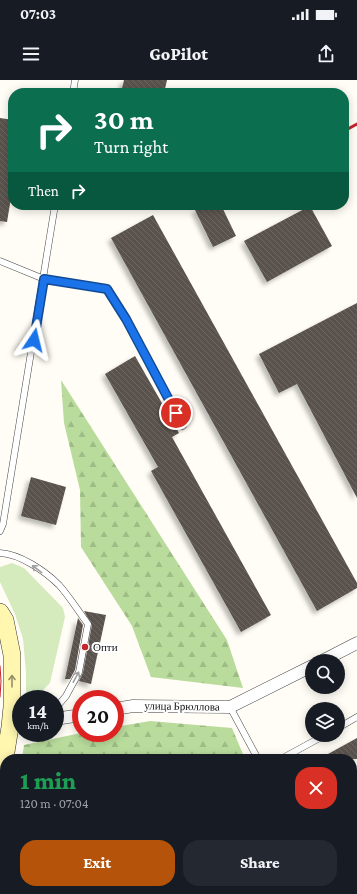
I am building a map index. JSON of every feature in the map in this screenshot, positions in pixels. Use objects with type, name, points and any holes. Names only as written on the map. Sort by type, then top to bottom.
[{"type":"street","points":[[0,612],[5,620],[12,655],[12,707],[6,754]]},
{"type":"street","points":[[336,654],[357,643]]},
{"type":"street","name":"улица Брюллова","points":[[124,708],[133,706],[230,707],[305,670]]},
{"type":"lane","points":[[0,531],[3,524],[54,210]]},
{"type":"lane","points":[[0,261],[44,279],[107,289],[126,319],[183,426]]},
{"type":"lane","points":[[0,553],[8,554],[28,562],[59,585],[88,624],[79,672],[64,698]]},
{"type":"lane","points":[[230,707],[255,754]]},
{"type":"lane","points":[[345,724],[357,717]]},
{"type":"lane","points":[[290,754],[312,742]]},
{"type":"green space","points":[[61,380],[227,640],[243,688],[151,677],[132,626],[81,547],[80,490],[64,423]]},
{"type":"green space","points":[[12,563],[24,568],[63,608],[65,617],[50,683],[43,690],[26,690],[23,639],[15,614],[0,582],[0,567]]},
{"type":"green space","points":[[150,721],[232,728],[243,754],[23,754],[24,745],[38,742],[64,742],[64,737],[72,735],[72,742],[124,742],[124,725]]},
{"type":"building","points":[[124,80],[167,80],[165,88],[122,88]]},
{"type":"building","points":[[0,118],[8,119],[9,210],[7,222],[0,221]]},
{"type":"building","points":[[195,210],[223,210],[236,236],[213,247]]},
{"type":"building","points":[[302,210],[312,210],[332,246],[267,282],[244,241]]},
{"type":"building","points":[[153,215],[357,583],[357,588],[317,611],[111,238]]},
{"type":"building","points":[[357,303],[357,498],[297,384],[279,393],[259,354]]},
{"type":"building","points":[[135,356],[179,433],[172,437],[271,615],[241,632],[151,471],[158,467],[105,374]]},
{"type":"building","points":[[31,477],[66,487],[56,525],[21,516]]},
{"type":"building","points":[[84,611],[106,615],[91,684],[79,681],[83,673],[92,625]]},
{"type":"building","points":[[78,618],[83,625],[75,670],[70,679],[65,679]]},
{"type":"building","points":[[357,738],[357,754],[328,754]]},
{"type":"tram line","points":[[0,666],[0,697]]},
{"type":"railway","points":[[349,128],[357,124]]},
{"type":"place","name":"Опти","points":[[85,647]]},
{"type":"route","points":[[34,340],[44,279],[107,289],[126,319],[176,413]]}]
